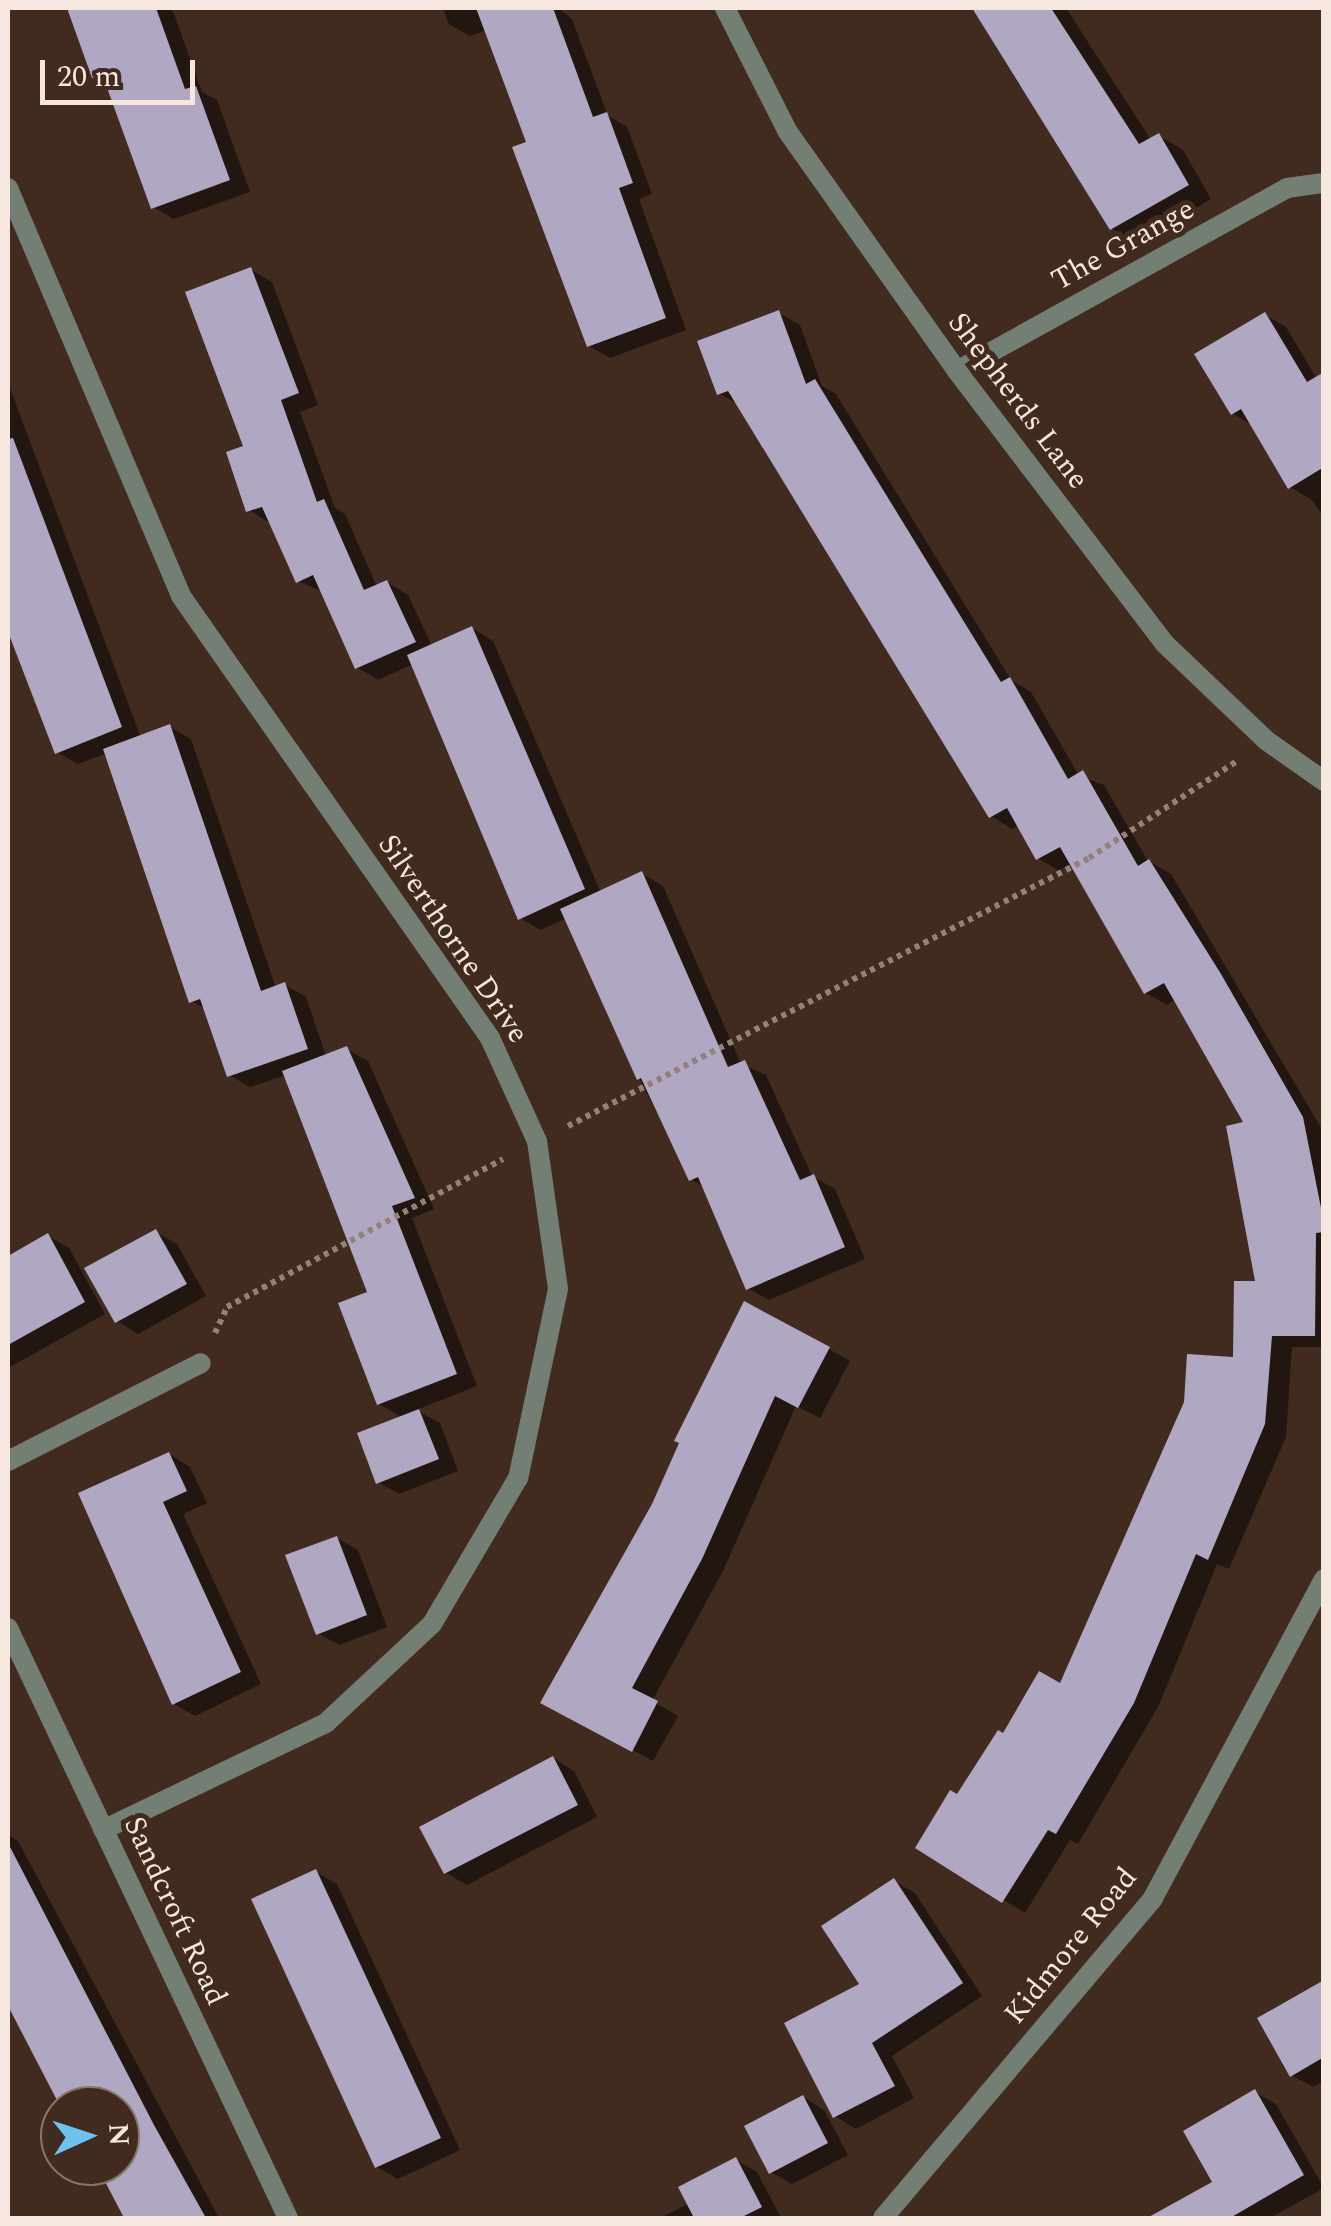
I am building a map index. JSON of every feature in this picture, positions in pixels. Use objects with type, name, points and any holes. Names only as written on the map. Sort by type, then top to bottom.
[{"type":"street","name":"Shepherds Lane","points":[[725,8],[788,132],[956,372],[1164,644],[1267,741],[1324,780]]},
{"type":"street","name":"The Grange","points":[[956,372],[1287,188],[1324,183]]},
{"type":"street","name":"Silverthorne Drive","points":[[8,188],[182,596],[490,1038],[537,1141],[558,1289],[518,1478],[432,1624],[326,1722],[103,1830]]},
{"type":"street","points":[[8,1462],[201,1362]]},
{"type":"street","name":"Kidmore Road","points":[[883,2218],[1153,1898],[1324,1579]]},
{"type":"street","name":"Sandcroft Road","points":[[8,1628],[288,2218]]},
{"type":"path","points":[[201,1362],[227,1306],[537,1141],[1089,858],[1267,741]]},
{"type":"building","points":[[67,8],[156,8],[185,89],[196,86],[230,180],[151,209],[102,74],[92,78]]},
{"type":"building","points":[[476,8],[553,8],[593,117],[607,112],[633,183],[619,188],[666,318],[587,347],[512,147],[526,142]]},
{"type":"building","points":[[972,8],[1051,8],[1139,144],[1159,133],[1189,185],[1110,230]]},
{"type":"building","points":[[251,267],[299,393],[281,400],[317,502],[324,499],[364,590],[387,580],[416,642],[355,669],[313,575],[296,583],[262,507],[246,512],[226,452],[243,446],[185,292]]},
{"type":"building","points":[[779,310],[806,384],[815,379],[1001,682],[1010,677],[1068,779],[1083,770],[1138,866],[1149,859],[1221,974],[1303,1117],[1324,1223],[1324,1232],[1316,1233],[1315,1336],[1272,1336],[1265,1424],[1208,1560],[1196,1554],[1134,1703],[1056,1834],[1048,1830],[1002,1903],[915,1848],[950,1790],[957,1794],[998,1730],[1003,1733],[1039,1671],[1060,1683],[1184,1402],[1187,1354],[1233,1357],[1234,1281],[1255,1281],[1226,1126],[1243,1122],[1164,983],[1144,994],[1060,847],[1036,860],[1007,808],[989,818],[728,391],[717,395],[697,341]]},
{"type":"building","points":[[1265,312],[1307,382],[1324,372],[1324,467],[1288,489],[1241,409],[1231,415],[1194,354]]},
{"type":"building","points":[[13,438],[122,727],[55,754],[8,632],[8,439]]},
{"type":"building","points":[[472,626],[585,889],[518,920],[407,655]]},
{"type":"building","points":[[170,724],[261,991],[285,982],[308,1049],[227,1077],[200,999],[189,1003],[103,749]]},
{"type":"building","points":[[642,871],[728,1067],[745,1060],[800,1180],[814,1174],[845,1247],[746,1290],[698,1177],[689,1181],[641,1078],[637,1080],[560,909]]},
{"type":"building","points":[[347,1046],[415,1198],[392,1206],[457,1374],[377,1405],[338,1303],[367,1292],[282,1071]]},
{"type":"building","points":[[156,1229],[187,1284],[115,1323],[84,1268]]},
{"type":"building","points":[[48,1233],[85,1302],[8,1345],[8,1256]]},
{"type":"building","points":[[744,1301],[830,1347],[798,1408],[775,1396],[702,1559],[632,1688],[658,1701],[632,1752],[540,1703],[652,1504],[679,1443],[674,1441]]},
{"type":"building","points":[[419,1409],[439,1459],[376,1484],[357,1433]]},
{"type":"building","points":[[169,1452],[187,1491],[163,1502],[241,1672],[172,1705],[78,1493]]},
{"type":"building","points":[[337,1536],[367,1615],[316,1635],[285,1555]]},
{"type":"building","points":[[553,1756],[578,1805],[444,1874],[419,1827]]},
{"type":"building","points":[[8,1843],[134,2086],[50,2086],[8,2006]]},
{"type":"building","points":[[316,1869],[441,2138],[375,2168],[251,1899]]},
{"type":"building","points":[[894,1878],[963,1983],[872,2043],[895,2086],[833,2118],[784,2023],[859,1984],[821,1926]]},
{"type":"building","points":[[1324,1980],[1324,2057],[1290,2077],[1257,2018]]},
{"type":"building","points":[[1255,2089],[1304,2175],[1230,2218],[1147,2218],[1212,2182],[1183,2131]]},
{"type":"building","points":[[803,2095],[828,2143],[769,2174],[744,2126]]},
{"type":"building","points":[[140,2098],[206,2218],[124,2218],[107,2186],[140,2186]]},
{"type":"building","points":[[736,2157],[762,2207],[740,2218],[694,2218],[678,2187]]}]
